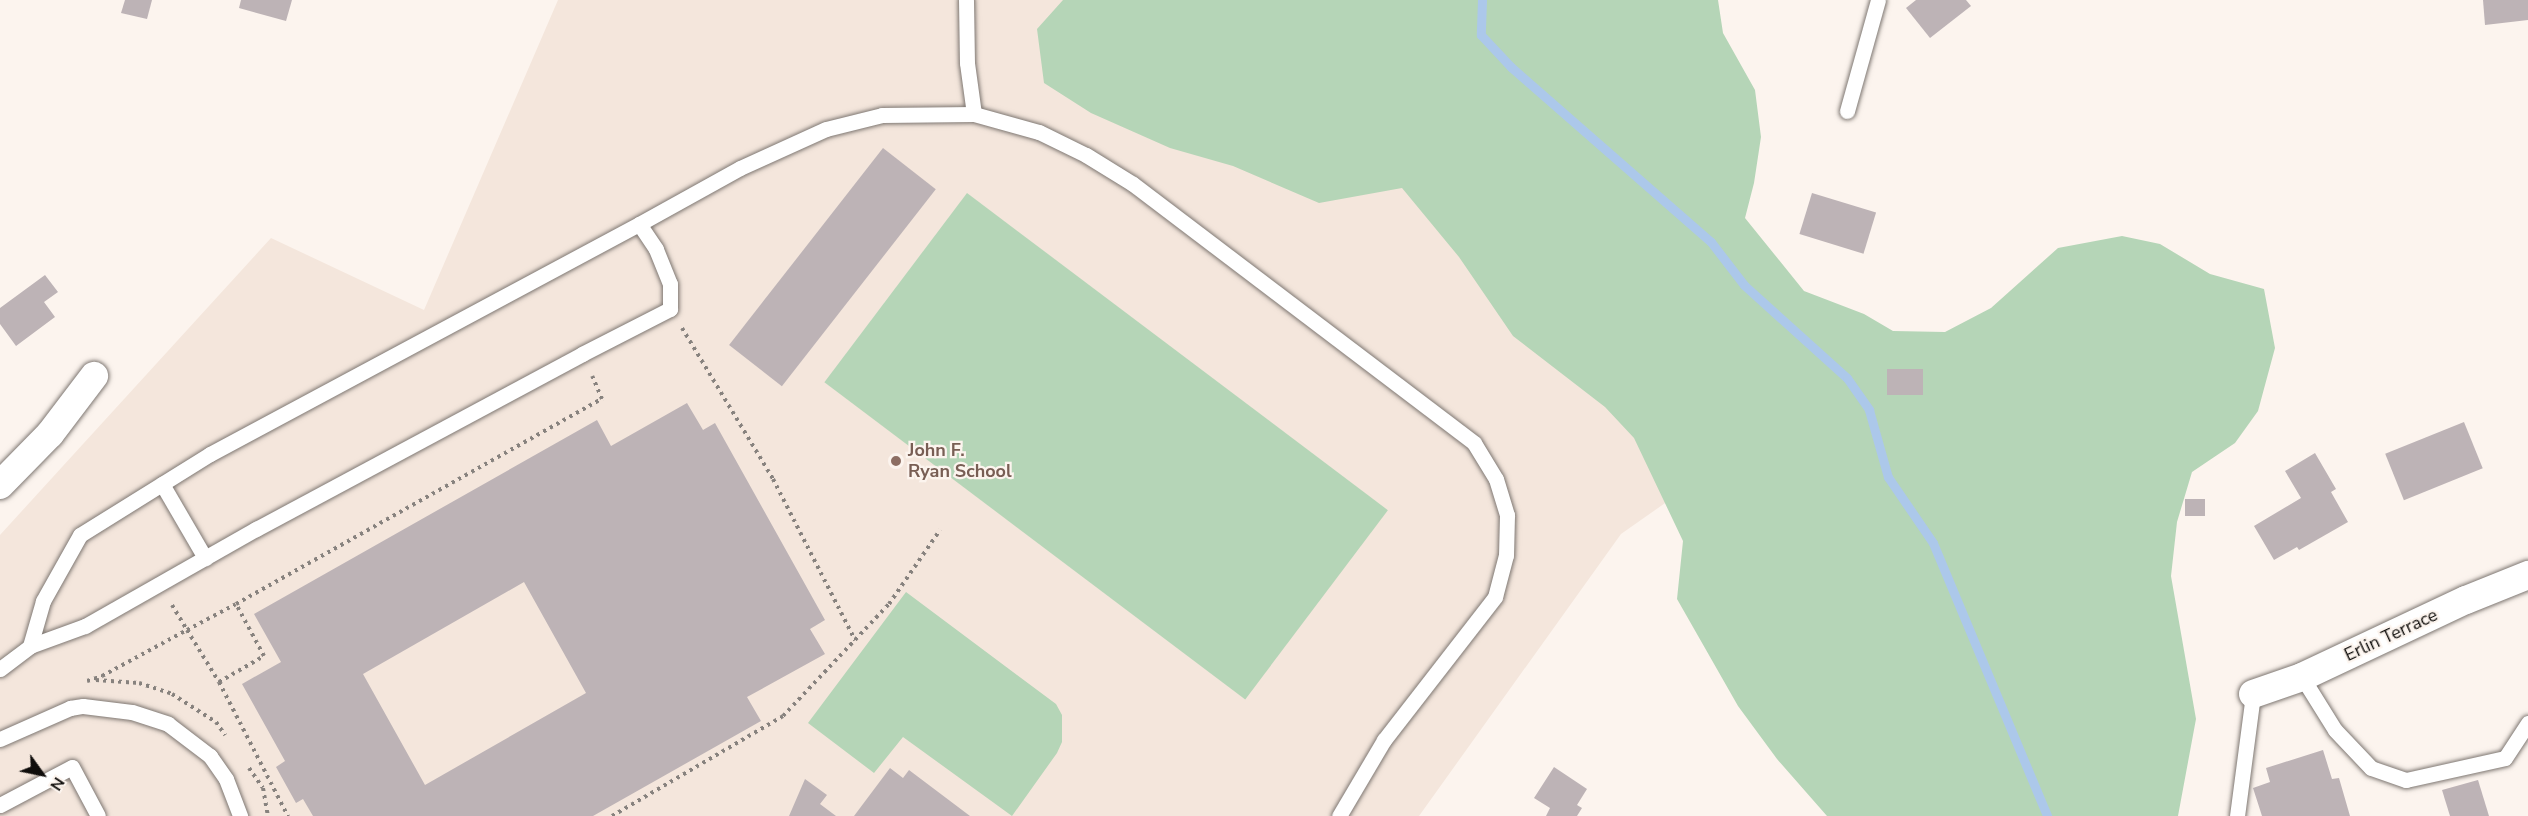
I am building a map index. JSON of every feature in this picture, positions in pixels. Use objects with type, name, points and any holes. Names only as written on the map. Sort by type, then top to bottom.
[{"type":"street","points":[[0,485],[50,434],[94,376]]},
{"type":"street","name":"Erlin Terrace","points":[[2253,694],[2302,677],[2466,600],[2528,575]]},
{"type":"lane","points":[[966,0],[967,63],[974,114]]},
{"type":"lane","points":[[1847,111],[1878,0]]},
{"type":"lane","points":[[30,646],[43,601],[80,535],[210,454],[740,168],[826,129],[882,115],[974,114],[1039,132],[1086,155],[1133,184],[1474,443],[1496,478],[1507,515],[1506,555],[1495,597],[1384,740],[1339,816]]},
{"type":"lane","points":[[0,669],[30,646],[85,626],[582,354],[670,309],[670,284],[656,249],[639,224]]},
{"type":"lane","points":[[162,484],[206,558]]},
{"type":"lane","points":[[2302,677],[2335,730],[2372,768],[2406,780],[2505,758],[2528,723]]},
{"type":"lane","points":[[2237,816],[2253,694]]},
{"type":"lane","points":[[0,739],[70,708],[83,706],[132,712],[168,724],[210,756],[226,779],[240,816]]},
{"type":"lane","points":[[0,805],[72,767],[98,816]]},
{"type":"path","points":[[670,309],[773,479],[855,640]]},
{"type":"path","points":[[187,630],[602,399],[582,354]]},
{"type":"path","points":[[612,816],[783,716],[889,604],[940,530]]},
{"type":"path","points":[[219,682],[264,656],[236,604]]},
{"type":"shaded area","name":"John F. Ryan School","points":[[558,0],[1470,0],[1829,388],[1621,534],[1419,816],[0,816],[0,535],[271,238],[424,310]]},
{"type":"green space","points":[[1063,0],[1718,0],[1723,33],[1755,90],[1761,137],[1754,183],[1745,218],[1804,291],[1864,314],[1893,331],[1945,332],[1991,308],[2058,248],[2122,236],[2160,244],[2210,274],[2264,289],[2275,348],[2258,411],[2235,443],[2192,472],[2177,522],[2171,576],[2196,719],[2178,816],[1827,816],[1777,759],[1738,706],[1677,599],[1683,541],[1634,438],[1605,407],[1513,336],[1459,257],[1402,188],[1319,203],[1233,166],[1170,148],[1091,113],[1044,83],[1037,29]]},
{"type":"green space","points":[[967,193],[1388,510],[1245,699],[824,382]]},
{"type":"green space","points":[[906,592],[1056,704],[1062,715],[1062,742],[1057,753],[1012,816],[903,737],[874,773],[808,723]]},
{"type":"building","points":[[125,0],[152,0],[147,19],[121,13]]},
{"type":"building","points":[[241,0],[292,0],[286,21],[239,8]]},
{"type":"building","points":[[1916,0],[1966,0],[1971,6],[1930,38],[1906,8]]},
{"type":"building","points":[[2483,0],[2528,0],[2528,20],[2485,25]]},
{"type":"building","points":[[883,148],[936,189],[782,386],[729,345]]},
{"type":"building","points":[[1812,193],[1876,213],[1864,254],[1799,234]]},
{"type":"building","points":[[45,275],[58,292],[44,302],[55,317],[16,346],[0,324],[0,308]]},
{"type":"building","points":[[1887,369],[1923,369],[1923,395],[1887,395]]},
{"type":"building","points":[[687,403],[703,430],[715,423],[825,620],[810,629],[825,654],[747,697],[761,721],[593,816],[313,816],[303,799],[296,803],[276,767],[285,761],[242,684],[281,662],[254,614],[597,420],[611,446]],"holes":[[[524,582],[586,693],[425,785],[363,674]]]},
{"type":"building","points":[[2464,422],[2483,468],[2404,500],[2385,454]]},
{"type":"building","points":[[2315,453],[2336,489],[2331,492],[2348,522],[2299,550],[2297,547],[2274,560],[2254,526],[2301,498],[2285,471]]},
{"type":"building","points":[[2185,499],[2205,499],[2205,516],[2185,516]]},
{"type":"building","points":[[2323,750],[2332,779],[2339,778],[2350,816],[2262,816],[2253,788],[2270,782],[2266,768]]},
{"type":"building","points":[[1554,767],[1587,789],[1577,805],[1582,808],[1577,816],[1546,816],[1550,808],[1534,798]]},
{"type":"building","points":[[890,768],[903,778],[909,770],[970,816],[854,816]]},
{"type":"building","points":[[805,779],[827,795],[820,804],[836,816],[789,816]]},
{"type":"building","points":[[2478,780],[2489,816],[2450,816],[2442,790]]},
{"type":"waterway","points":[[1482,0],[1481,35],[1511,67],[1711,242],[1744,285],[1847,378],[1869,410],[1888,477],[1933,543],[2047,816]]},
{"type":"place","name":"John F. Ryan School","points":[[896,461]]}]
